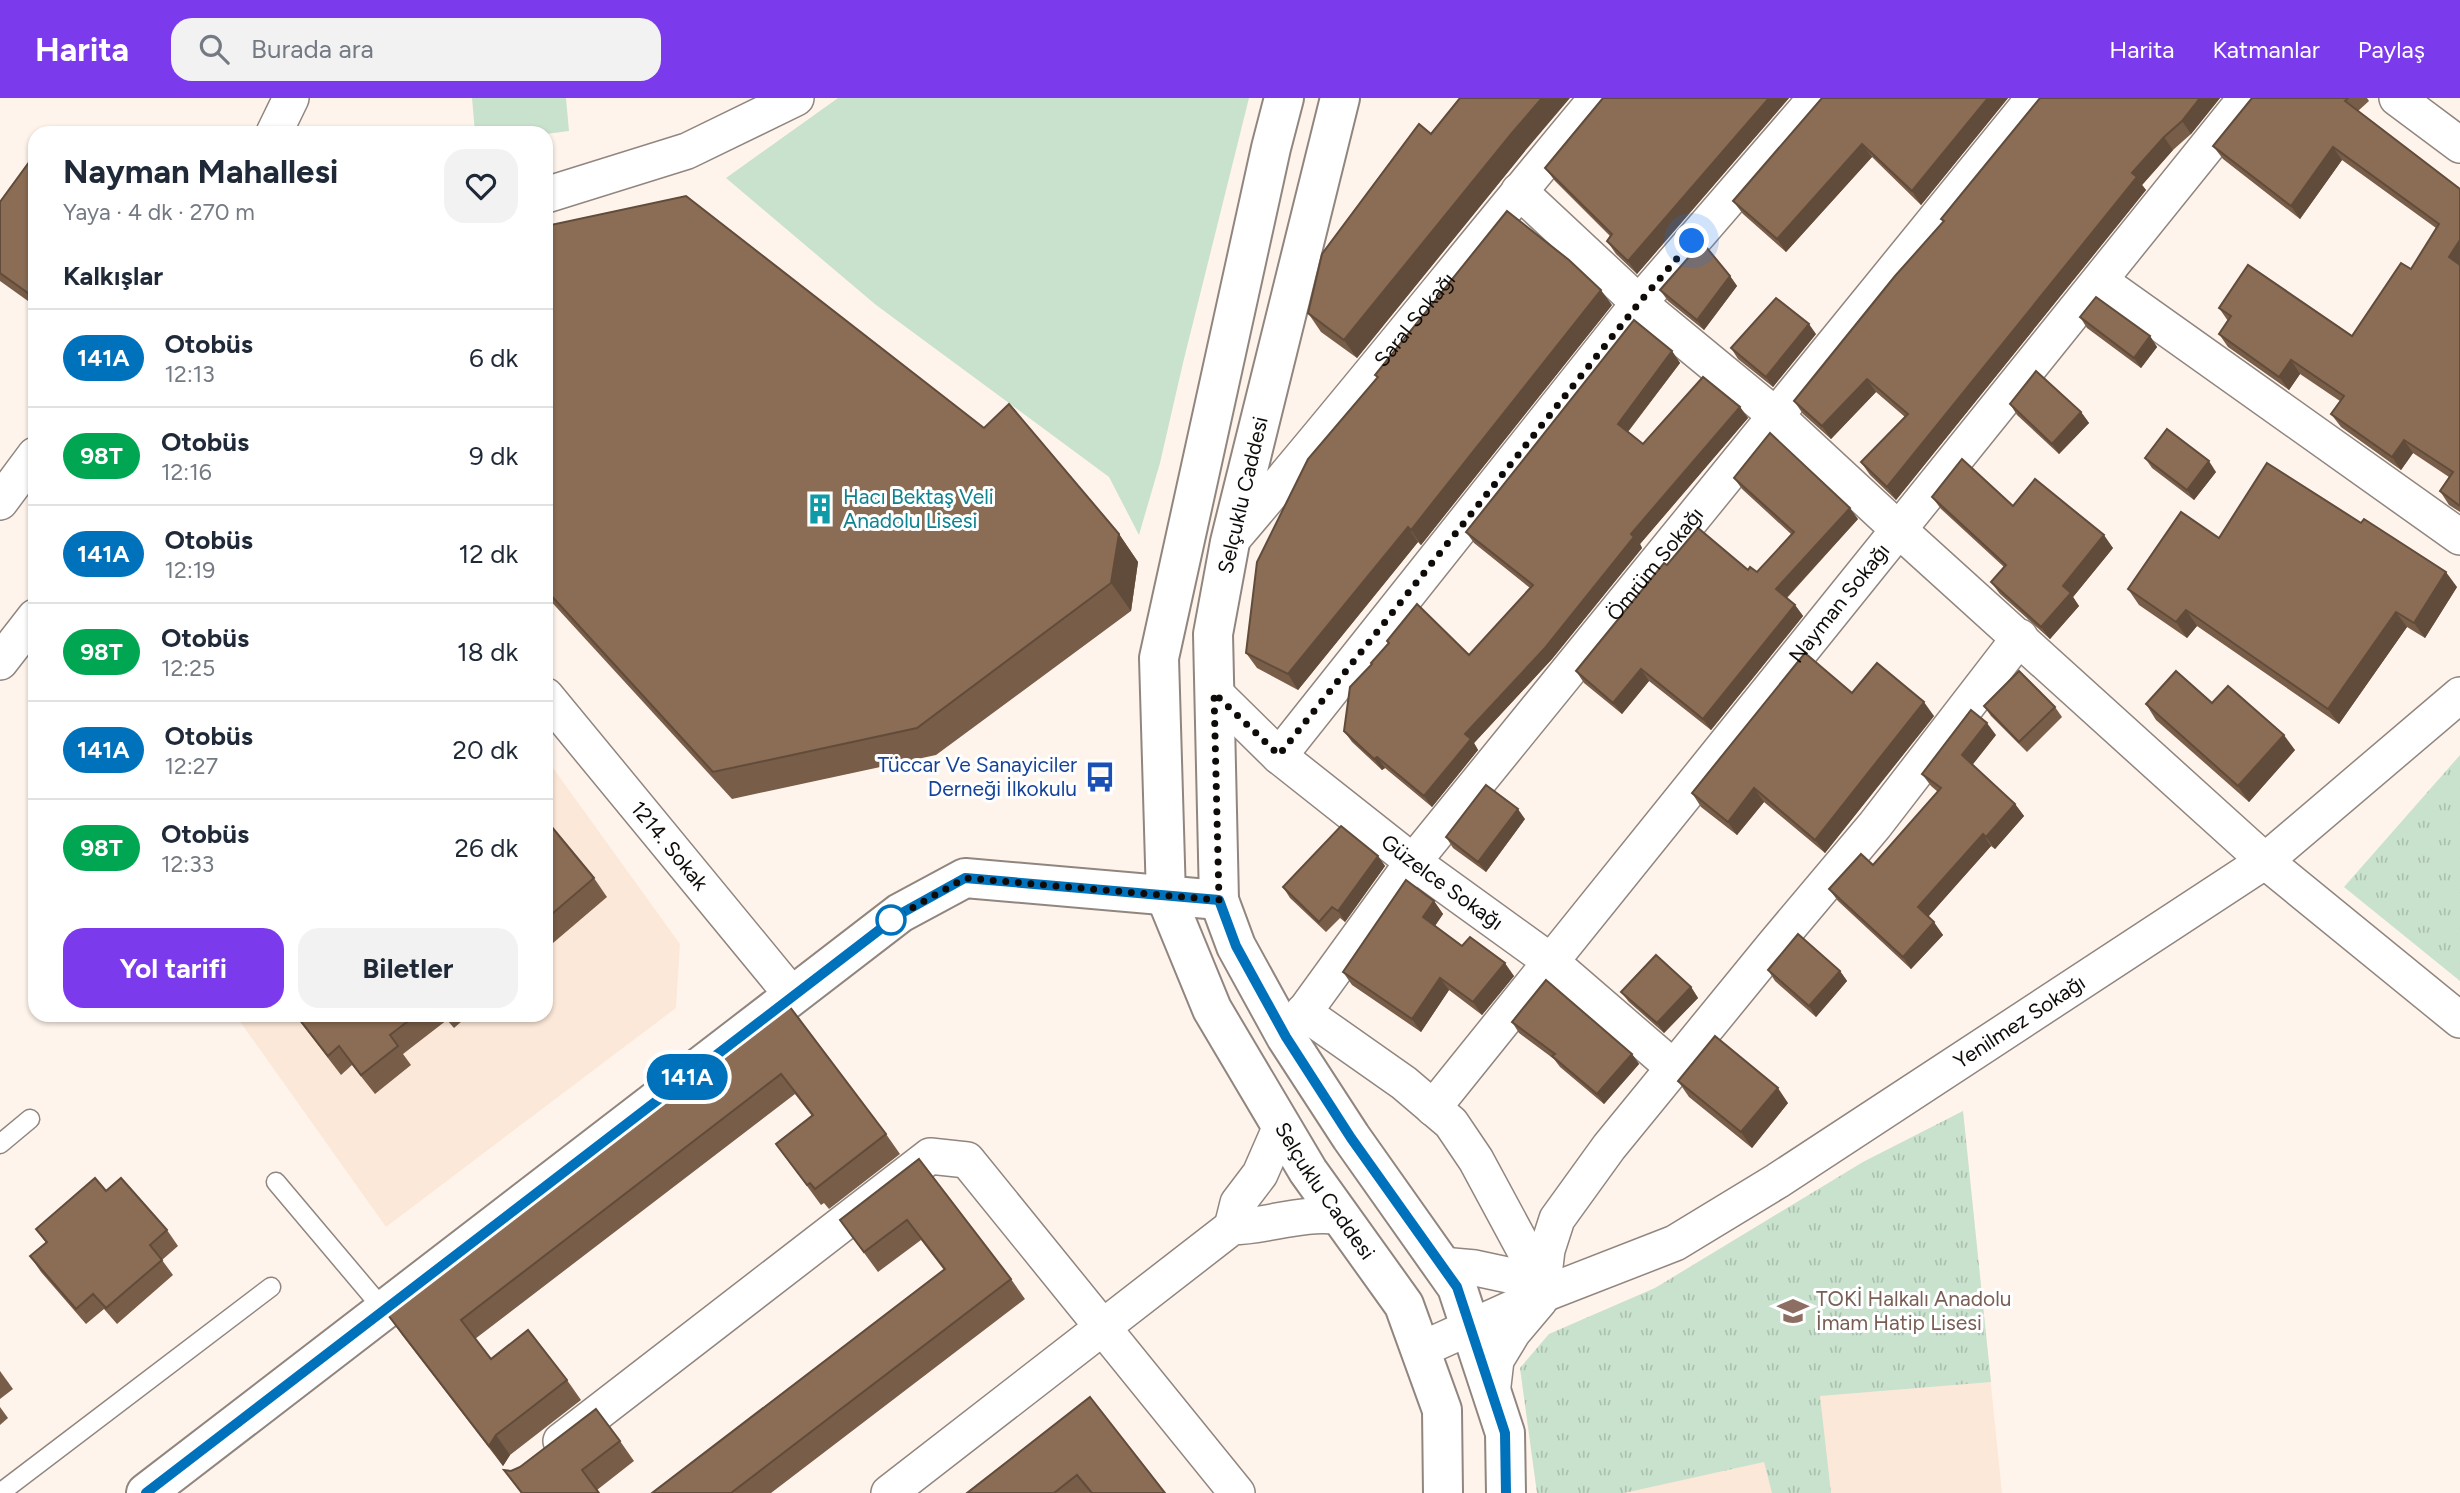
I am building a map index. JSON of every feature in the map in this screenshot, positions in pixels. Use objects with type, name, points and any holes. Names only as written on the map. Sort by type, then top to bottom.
[{"type":"main road","name":"Selçuklu Caddesi","points":[[1284,98],[1270,148],[1158,658],[1166,897],[1212,1009],[1308,1171],[1404,1305],[1442,1409],[1443,1493]]},
{"type":"main road","name":"Selçuklu Caddesi","points":[[1340,98],[1230,542],[1213,634],[1219,900],[1236,946],[1295,1024],[1351,1138],[1457,1287],[1505,1433],[1506,1493]]},
{"type":"main road","points":[[146,1493],[900,914],[965,878],[1219,900]]},
{"type":"street","points":[[277,126],[291,98]]},
{"type":"street","points":[[553,193],[687,150],[796,98]]},
{"type":"street","name":"Saral Sokağı","points":[[1230,542],[1353,397],[1597,98]]},
{"type":"street","points":[[1279,755],[1639,303],[1816,98]]},
{"type":"street","name":"Ömrüm Sokağı","points":[[1295,1024],[1413,862],[2034,98]]},
{"type":"street","name":"Nayman Sokağı","points":[[1433,1108],[2245,98]]},
{"type":"street","points":[[2397,98],[2460,145]]},
{"type":"street","points":[[1519,191],[1639,303],[1775,415],[2266,861],[2460,1020]]},
{"type":"street","points":[[2100,281],[2460,537]]},
{"type":"street","points":[[0,502],[28,465]]},
{"type":"street","points":[[0,662],[28,626]]},
{"type":"street","points":[[1492,1394],[1496,1360],[1513,1332],[1545,1290],[1547,1250],[1558,1219],[1609,1147],[1875,825],[2020,637]]},
{"type":"street","name":"Güzelce Sokağı","points":[[1214,693],[1279,755],[1413,862],[1549,961],[1675,1066]]},
{"type":"street","name":"Yenilmez Sokağı","points":[[1420,1350],[1545,1290],[1675,1242],[1743,1202],[2266,861],[2460,695]]},
{"type":"street","name":"1214. Sokak","points":[[553,704],[793,996]]},
{"type":"street","points":[[1295,1024],[1404,1083],[1451,1123],[1476,1160],[1545,1290]]},
{"type":"street","points":[[889,1493],[1232,1227],[1238,1203],[1260,1174],[1281,1126]]},
{"type":"street","points":[[534,1463],[930,1156],[967,1160],[1237,1493]]},
{"type":"street","points":[[1232,1227],[1257,1227],[1279,1220],[1322,1214],[1341,1217]]},
{"type":"street","points":[[1441,1265],[1475,1268],[1517,1277],[1545,1290]]},
{"type":"lane","points":[[0,1144],[30,1119]]},
{"type":"lane","points":[[276,1182],[384,1310]]},
{"type":"lane","points":[[0,1493],[271,1287]]},
{"type":"shaded area","points":[[553,768],[680,944],[676,1008],[386,1227],[240,1022],[553,1022]]},
{"type":"shaded area","name":"TOKİ Halkalı Anadolu İmam Hatip Lisesi","points":[[1963,1111],[2002,1493],[1537,1493],[1520,1368],[1549,1334],[1655,1288],[1863,1162]]},
{"type":"green space","points":[[472,98],[566,98],[569,131],[553,133],[553,126],[474,126]]},
{"type":"green space","points":[[838,98],[1249,98],[1160,463],[1139,535],[1109,477],[876,305],[726,178]]},
{"type":"green space","points":[[2460,755],[2460,981],[2344,887]]},
{"type":"green space","name":"TOKİ Halkalı Anadolu İmam Hatip Lisesi","points":[[1963,1111],[1991,1382],[1820,1396],[1831,1493],[1772,1493],[1764,1462],[1624,1493],[1537,1493],[1520,1368],[1549,1334],[1655,1288],[1863,1162]]},
{"type":"building","points":[[1460,98],[1542,98],[1344,340],[1308,313],[1322,254],[1419,124],[1431,134]]},
{"type":"building","points":[[1603,98],[1769,98],[1628,261],[1607,241],[1612,234],[1545,168]]},
{"type":"building","points":[[1822,98],[1988,98],[1912,191],[1862,144],[1777,239],[1733,201]]},
{"type":"building","points":[[2040,98],[2200,98],[2182,121],[2132,173],[2137,177],[1887,487],[1861,462],[1908,414],[1867,379],[1822,426],[1794,401],[1895,276],[1944,221],[1941,219]]},
{"type":"building","points":[[2252,98],[2348,98],[2345,101],[2460,189],[2460,240],[2449,257],[2460,265],[2460,506],[2440,491],[2453,472],[2404,440],[2392,457],[2331,414],[2344,396],[2291,360],[2279,377],[2219,334],[2231,316],[2219,308],[2248,265],[2352,336],[2401,263],[2411,269],[2439,224],[2333,147],[2291,206],[2213,146]]},
{"type":"building","points":[[28,164],[28,293],[0,273],[0,202]]},
{"type":"building","name":"Hacı Bektaş Veli Anadolu Lisesi","points":[[686,196],[984,428],[1009,404],[1119,534],[1111,583],[917,728],[713,772],[553,598],[553,224]]},
{"type":"building","points":[[1507,211],[1569,260],[1601,290],[1411,530],[1408,527],[1288,674],[1246,653],[1257,562],[1308,459],[1378,377],[1375,375]]},
{"type":"building","points":[[1702,242],[1730,276],[1697,320],[1660,290]]},
{"type":"building","points":[[2096,297],[2150,336],[2134,358],[2080,317]]},
{"type":"building","points":[[1776,298],[1809,324],[1766,377],[1731,348]]},
{"type":"building","points":[[1634,320],[1672,351],[1618,424],[1643,444],[1703,377],[1740,407],[1631,534],[1634,537],[1545,648],[1465,734],[1471,739],[1424,796],[1377,757],[1374,759],[1344,731],[1350,687],[1389,643],[1387,641],[1417,604],[1469,655],[1533,585],[1466,532]]},
{"type":"building","points":[[2036,371],[2081,412],[2052,444],[2010,404]]},
{"type":"building","points":[[2167,429],[2209,461],[2187,490],[2145,458]]},
{"type":"building","points":[[1770,433],[1850,508],[1776,589],[1795,605],[1703,719],[1641,669],[1613,703],[1576,671],[1664,563],[1667,565],[1698,528],[1748,570],[1750,567],[1757,572],[1794,532],[1734,478]]},
{"type":"building","points":[[1962,459],[2013,506],[2035,479],[2104,535],[2063,586],[2071,593],[2041,627],[1991,582],[2006,565],[1932,497]]},
{"type":"building","points":[[2267,463],[2361,523],[2364,519],[2446,572],[2414,623],[2396,612],[2328,709],[2186,610],[2176,622],[2128,589],[2181,512],[2219,538]]},
{"type":"building","points":[[1805,653],[1852,693],[1877,663],[1924,702],[1815,840],[1754,788],[1728,822],[1692,793]]},
{"type":"building","points":[[2019,671],[2055,707],[2019,742],[1984,706]]},
{"type":"building","points":[[2176,671],[2212,703],[2228,686],[2284,735],[2238,786],[2146,704]]},
{"type":"building","points":[[1971,710],[1987,723],[1962,755],[2015,804],[1986,837],[1983,834],[1918,907],[1934,922],[1903,957],[1829,889],[1861,854],[1873,865],[1941,788],[1922,774]]},
{"type":"building","points":[[1486,785],[1518,809],[1478,862],[1446,837]]},
{"type":"building","points":[[1341,826],[1378,856],[1338,911],[1332,907],[1319,922],[1283,887]]},
{"type":"building","points":[[553,828],[594,878],[553,913]]},
{"type":"building","points":[[1406,880],[1434,901],[1423,917],[1462,946],[1470,937],[1505,963],[1473,1002],[1440,978],[1412,1019],[1343,972]]},
{"type":"building","points":[[1798,934],[1840,971],[1809,1006],[1768,970]]},
{"type":"building","points":[[1656,955],[1691,987],[1657,1023],[1621,992]]},
{"type":"building","points":[[1546,980],[1632,1054],[1597,1094],[1552,1056],[1555,1054],[1512,1022]]},
{"type":"building","points":[[790,1007],[886,1134],[815,1189],[810,1183],[807,1185],[776,1144],[813,1115],[781,1074],[461,1320],[491,1359],[528,1330],[567,1380],[496,1435],[489,1446],[388,1315]]},
{"type":"building","points":[[301,1022],[407,1022],[390,1035],[398,1046],[361,1075],[339,1046],[328,1056]]},
{"type":"building","points":[[1715,1036],[1778,1088],[1741,1132],[1678,1081]]},
{"type":"building","points":[[919,1159],[1011,1279],[731,1493],[652,1493],[945,1269],[907,1220],[864,1252],[840,1220]]},
{"type":"building","points":[[95,1178],[106,1191],[121,1178],[167,1230],[150,1245],[162,1260],[106,1308],[93,1294],[76,1309],[30,1256],[47,1242],[36,1229]]},
{"type":"building","points":[[1090,1397],[1165,1493],[1092,1493],[1077,1475],[1054,1493],[967,1493]]},
{"type":"building","points":[[596,1409],[620,1441],[582,1470],[599,1493],[522,1493],[504,1470],[511,1471],[520,1467]]},
{"type":"bus line","name":"141A","points":[[146,1493],[900,914],[965,878],[1219,900],[1236,946],[1286,1037],[1351,1138],[1457,1287],[1505,1433],[1506,1493]]},
{"type":"place","name":"Hacı Bektaş Veli Anadolu Lisesi","points":[[820,509]]},
{"type":"place","name":"Tüccar Ve Sanayiciler Derneği İlkokulu","points":[[1100,777]]},
{"type":"place","name":"TOKİ Halkalı Anadolu İmam Hatip Lisesi","points":[[1793,1311]]},
{"type":"route","points":[[891,920],[965,878],[1219,900],[1214,693],[1279,755],[1639,303],[1692,241]]}]
